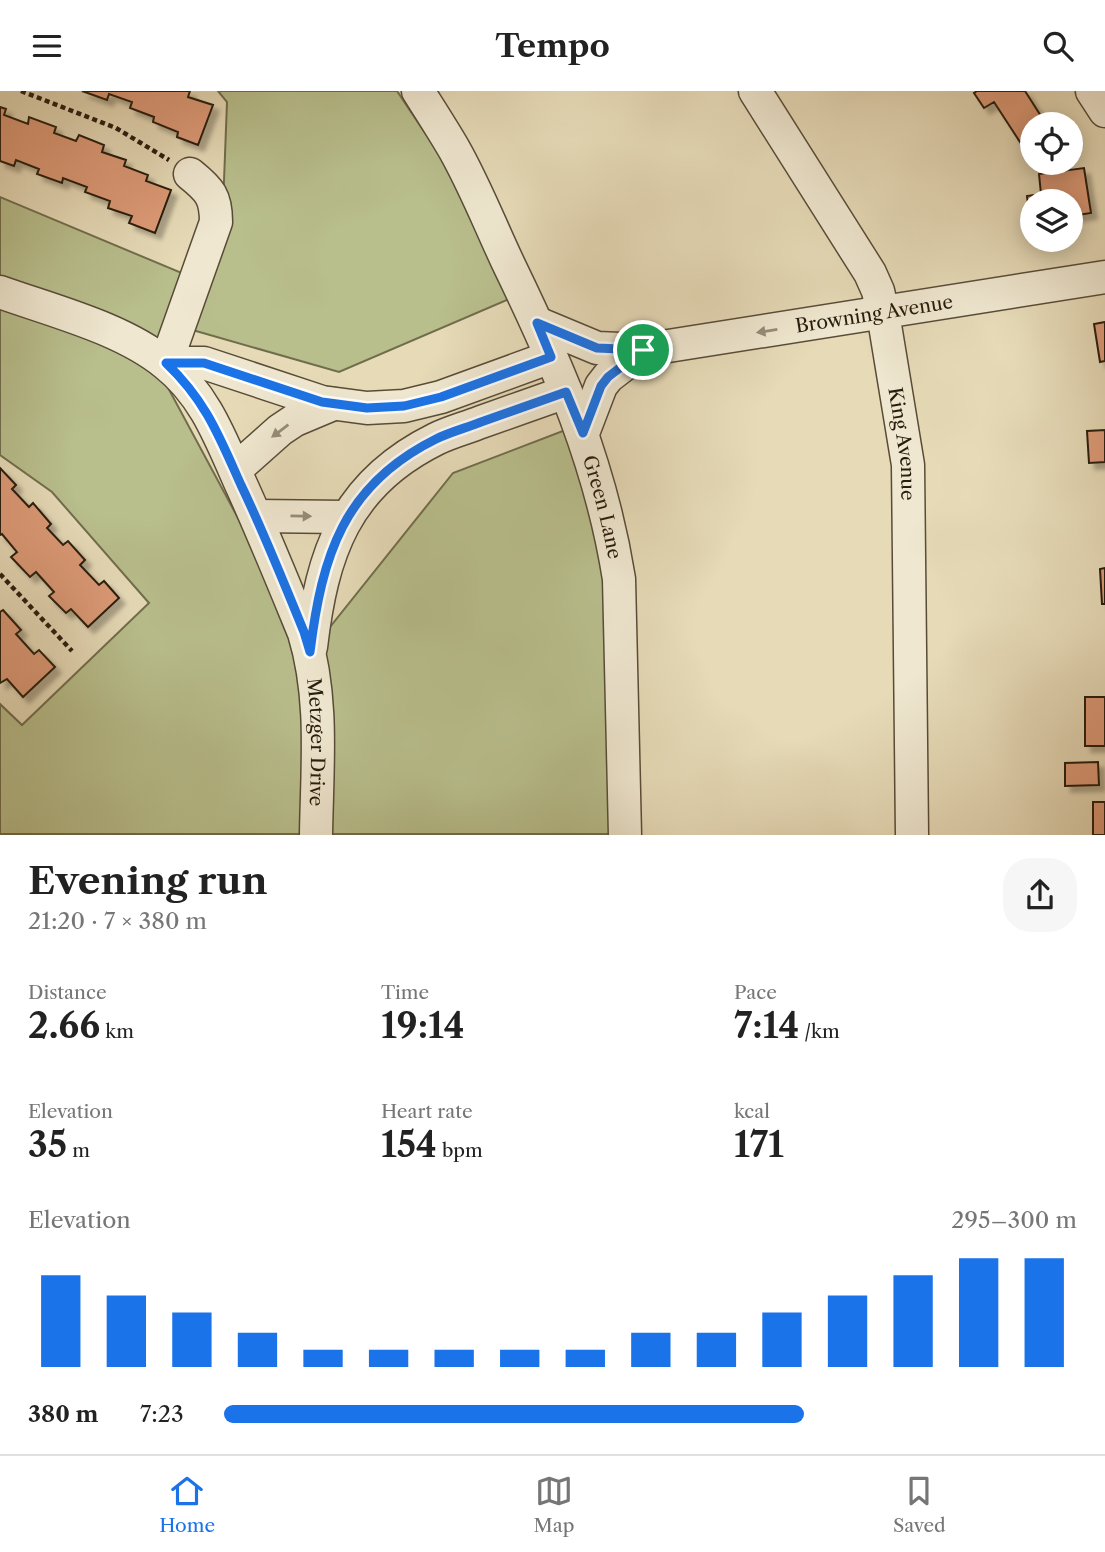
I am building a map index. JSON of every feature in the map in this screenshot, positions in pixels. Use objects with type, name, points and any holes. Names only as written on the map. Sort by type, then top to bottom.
[{"type":"street","name":"Green Lane","points":[[418,91],[455,151],[537,323],[583,433],[605,506],[619,579],[625,835]]},
{"type":"street","name":"King Avenue","points":[[755,91],[870,273],[883,313],[908,465],[912,835]]},
{"type":"street","points":[[1092,91],[1105,111]]},
{"type":"street","points":[[190,174],[206,186],[216,203],[216,222],[166,363],[204,363],[333,404],[367,408],[404,406],[441,397],[551,357]]},
{"type":"street","name":"Browning Avenue","points":[[537,323],[597,348],[643,350],[1105,277]]},
{"type":"street","name":"Metzger Drive","points":[[0,292],[141,346],[166,363],[186,382],[212,419],[256,516],[310,652],[317,687],[318,715],[316,835]]},
{"type":"street","points":[[583,433],[601,386],[608,377],[643,350]]},
{"type":"street","points":[[310,652],[315,613],[328,558],[346,517],[387,470],[438,437],[566,392]]},
{"type":"street","points":[[235,470],[280,429],[333,404]]},
{"type":"street","points":[[256,516],[346,517]]},
{"type":"path","points":[[21,91],[116,128],[190,174]]},
{"type":"path","points":[[0,573],[72,651]]},
{"type":"green space","points":[[218,91],[397,91],[530,290],[339,372],[189,329],[166,384],[310,652],[453,473],[589,421],[630,834],[0,834],[0,704],[22,725],[149,603],[52,492],[0,455],[0,197],[203,282],[223,207],[227,102]]},
{"type":"building","points":[[82,91],[190,91],[188,97],[213,105],[198,145],[177,137],[178,132],[153,122],[154,117],[130,108],[132,102],[109,94],[107,100]]},
{"type":"building","points":[[1025,91],[1038,112],[1020,112],[1020,142],[994,102],[984,108],[974,93]]},
{"type":"building","points":[[0,107],[6,109],[4,115],[28,124],[29,117],[56,127],[54,133],[76,141],[79,135],[104,145],[102,152],[126,160],[124,166],[148,175],[146,181],[171,190],[155,233],[129,223],[132,216],[108,208],[110,201],[85,192],[87,187],[63,178],[62,183],[37,174],[39,169],[16,160],[14,166],[0,161]]},
{"type":"building","points":[[1083,168],[1091,213],[1083,214],[1083,189],[1040,189],[1039,175],[1083,175]]},
{"type":"building","points":[[1105,322],[1105,361],[1100,362],[1094,324]]},
{"type":"building","points":[[1105,430],[1105,462],[1089,463],[1087,431]]},
{"type":"building","points":[[0,468],[16,485],[12,489],[29,507],[33,503],[51,524],[47,528],[63,545],[68,541],[85,560],[80,565],[99,585],[104,581],[119,598],[88,627],[71,609],[66,613],[49,596],[54,592],[36,572],[30,577],[11,557],[17,552],[2,534],[0,535]]},
{"type":"building","points":[[1105,568],[1105,604],[1102,604],[1100,569]]},
{"type":"building","points":[[3,610],[21,630],[16,634],[34,654],[39,650],[55,667],[23,697],[7,679],[0,683],[0,612]]},
{"type":"building","points":[[1085,697],[1105,697],[1105,746],[1085,746]]},
{"type":"building","points":[[1098,762],[1099,785],[1065,786],[1065,763]]},
{"type":"building","points":[[1093,802],[1105,802],[1105,835],[1093,835]]},
{"type":"route","points":[[537,323],[597,348],[643,350],[608,377],[601,386],[583,433],[566,392],[438,437],[387,470],[346,517],[328,558],[315,613],[310,652],[256,516],[212,419],[186,382],[166,363],[204,363],[322,402],[367,408],[404,406],[441,397],[551,357],[537,323]]}]
